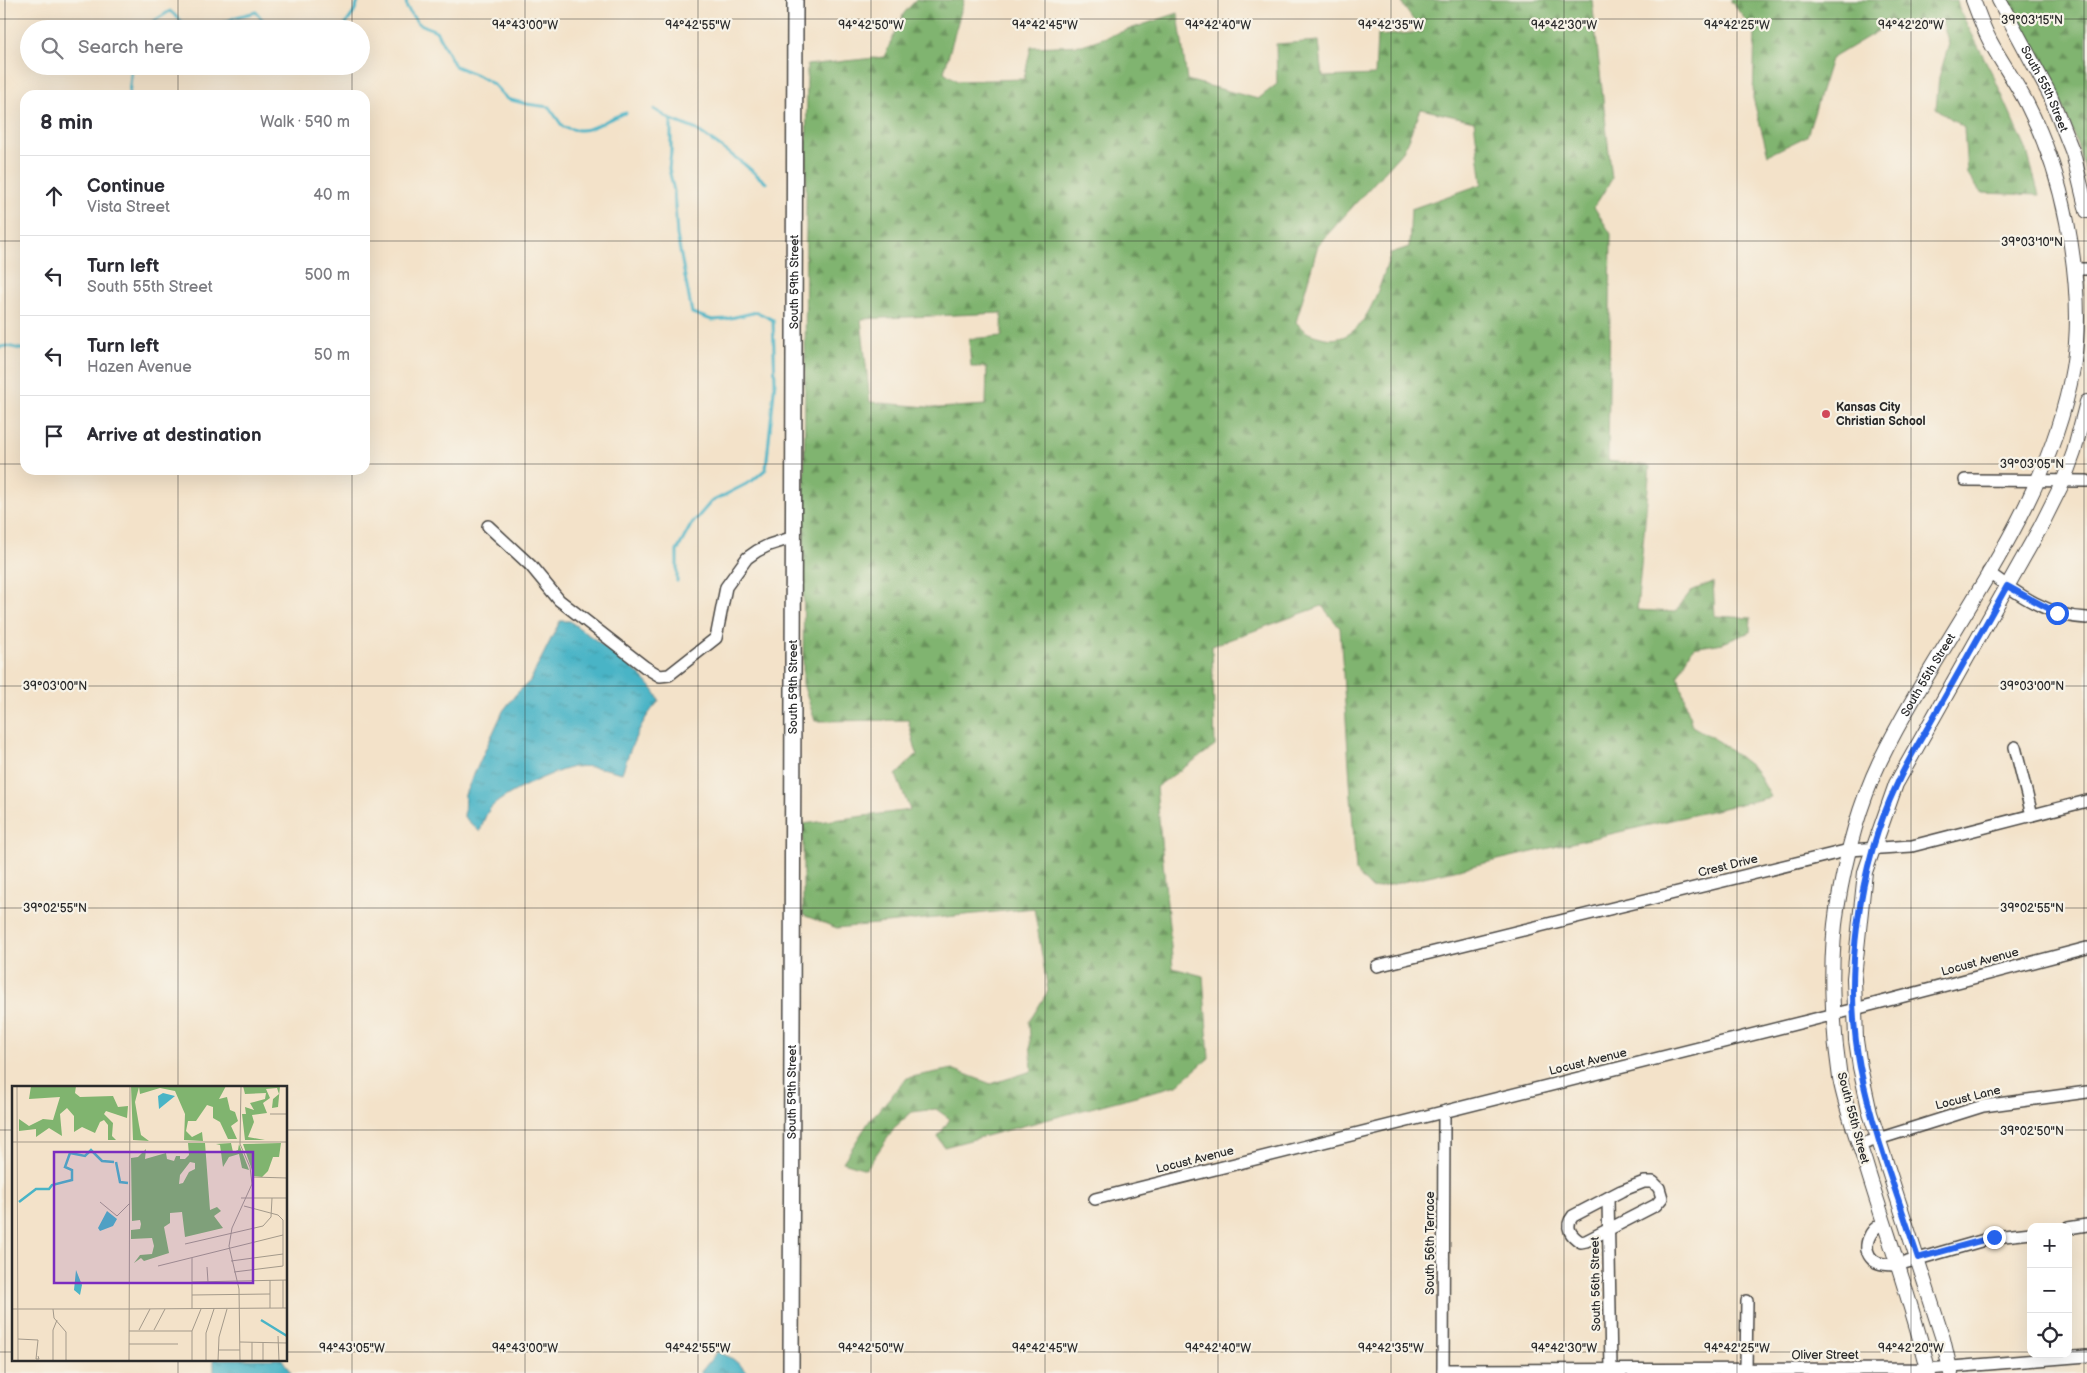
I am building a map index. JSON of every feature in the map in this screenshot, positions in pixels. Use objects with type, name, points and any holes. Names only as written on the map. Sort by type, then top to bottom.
[{"type":"main road","name":"South 59th Street","points":[[791,1373],[795,0]]},
{"type":"street","name":"South 55th Street","points":[[1929,1371],[1915,1319],[1840,1080],[1832,990],[1836,912],[1849,850],[1866,796],[1880,761],[1927,674],[2021,516],[2038,482],[2060,424],[2074,366],[2081,269],[2050,158],[2027,105],[1988,37],[1972,0]]},
{"type":"street","name":"South 55th Street","points":[[1999,0],[2050,95],[2073,153],[2087,211]]},
{"type":"street","name":"South 55th Street","points":[[1950,1370],[1944,1339],[1870,1113],[1860,1067],[1854,978],[1861,900],[1865,872],[1896,784],[2040,528],[2063,482],[2074,452],[2087,402]]},
{"type":"street","points":[[1966,480],[2087,482]]},
{"type":"street","points":[[488,526],[526,561],[559,600],[645,667],[660,676],[669,675],[716,638],[726,587],[746,558],[769,545],[794,537]]},
{"type":"street","points":[[1988,572],[2007,586],[2057,613],[2071,617],[2087,618]]},
{"type":"street","points":[[2015,747],[2032,815]]},
{"type":"street","name":"Crest Drive","points":[[1377,966],[1849,850],[1912,846],[2087,801]]},
{"type":"street","name":"Locust Avenue","points":[[1095,1200],[1855,1009],[2087,948]]},
{"type":"street","name":"Locust Lane","points":[[1859,1145],[1983,1106],[2087,1092]]},
{"type":"street","name":"South 56th Terrace","points":[[1443,1371],[1444,1113]]},
{"type":"street","name":"South 56th Street","points":[[1644,1182],[1654,1182],[1659,1188],[1662,1198],[1656,1205],[1609,1229],[1581,1242],[1572,1237],[1569,1230],[1569,1221],[1573,1216],[1608,1198],[1644,1182]]},
{"type":"street","name":"South 56th Street","points":[[1608,1198],[1611,1369]]},
{"type":"street","points":[[1884,1223],[1873,1230],[1867,1240],[1867,1250],[1873,1261],[1886,1265],[1897,1265],[1994,1237],[2027,1233]]},
{"type":"street","points":[[2072,1228],[2087,1226]]},
{"type":"street","points":[[1746,1368],[1747,1301]]},
{"type":"street","name":"Oliver Street","points":[[1443,1371],[1746,1368],[1929,1371],[2087,1356]]},
{"type":"green space","points":[[916,0],[964,0],[944,72],[957,81],[1024,79],[1031,47],[1082,45],[1178,13],[1187,80],[1258,99],[1277,84],[1276,44],[1319,41],[1323,77],[1375,75],[1377,36],[1422,32],[1404,7],[1402,0],[1592,0],[1612,179],[1594,207],[1611,234],[1608,461],[1650,466],[1637,610],[1675,612],[1691,591],[1713,582],[1715,616],[1751,618],[1750,632],[1723,643],[1693,648],[1678,675],[1692,726],[1720,742],[1756,770],[1771,797],[1372,889],[1356,872],[1340,628],[1322,606],[1212,646],[1215,746],[1156,787],[1173,968],[1203,976],[1209,1058],[1177,1085],[944,1147],[938,1137],[950,1119],[936,1109],[912,1112],[896,1126],[866,1169],[843,1162],[870,1120],[907,1078],[952,1069],[991,1084],[1032,1071],[1029,1022],[1048,991],[1034,908],[837,928],[803,915],[803,824],[910,810],[896,775],[917,754],[908,720],[815,721],[803,684],[807,65],[884,57],[904,13]],"holes":[[[1421,109],[1474,121],[1482,184],[1411,209],[1409,247],[1391,253],[1370,309],[1361,322],[1351,332],[1339,338],[1325,338],[1309,333],[1296,322],[1318,245],[1403,151]],[[1002,313],[1002,336],[969,339],[971,367],[987,367],[986,405],[939,408],[870,402],[861,319]]]},
{"type":"green space","points":[[1730,0],[1957,0],[1959,9],[1994,77],[2027,151],[2039,195],[1981,193],[1967,174],[1964,128],[1936,108],[1939,77],[1949,44],[1942,21],[1891,23],[1831,59],[1807,136],[1768,155],[1753,98],[1755,32]]},
{"type":"green space","points":[[2007,0],[2087,0],[2087,182],[2074,134],[2054,88]]},
{"type":"water","points":[[560,621],[570,621],[620,658],[646,681],[659,701],[641,726],[622,773],[598,768],[575,767],[543,778],[495,804],[489,810],[480,832],[464,817],[465,794],[503,711],[516,694],[530,681]]},
{"type":"water","points":[[717,1352],[733,1359],[749,1373],[700,1373]]},
{"type":"water","points":[[214,1360],[283,1360],[291,1373],[214,1373]]},
{"type":"waterway","points":[[349,20],[359,0]]},
{"type":"waterway","points":[[406,0],[407,8],[418,23],[436,31],[455,66],[493,84],[507,99],[549,107],[563,127],[577,130],[590,128],[626,113]]},
{"type":"waterway","points":[[156,20],[170,11],[180,20]]},
{"type":"waterway","points":[[229,20],[256,12],[263,20]]},
{"type":"waterway","points":[[130,90],[131,75]]},
{"type":"waterway","points":[[654,109],[671,120],[669,169],[674,191],[677,235],[692,313],[712,320],[757,312],[773,320],[775,381],[766,469],[752,481],[711,502],[691,525],[677,551],[677,581]]},
{"type":"waterway","points":[[672,120],[697,130],[744,164],[766,183]]},
{"type":"waterway","points":[[0,347],[7,346],[20,349]]},
{"type":"place","name":"Kansas City Christian School","points":[[1826,414]]},
{"type":"route","points":[[1994,1237],[1918,1258],[1870,1113],[1860,1067],[1856,1040],[1854,978],[1856,946],[1865,872],[1896,784],[2007,586],[2057,613]]}]
